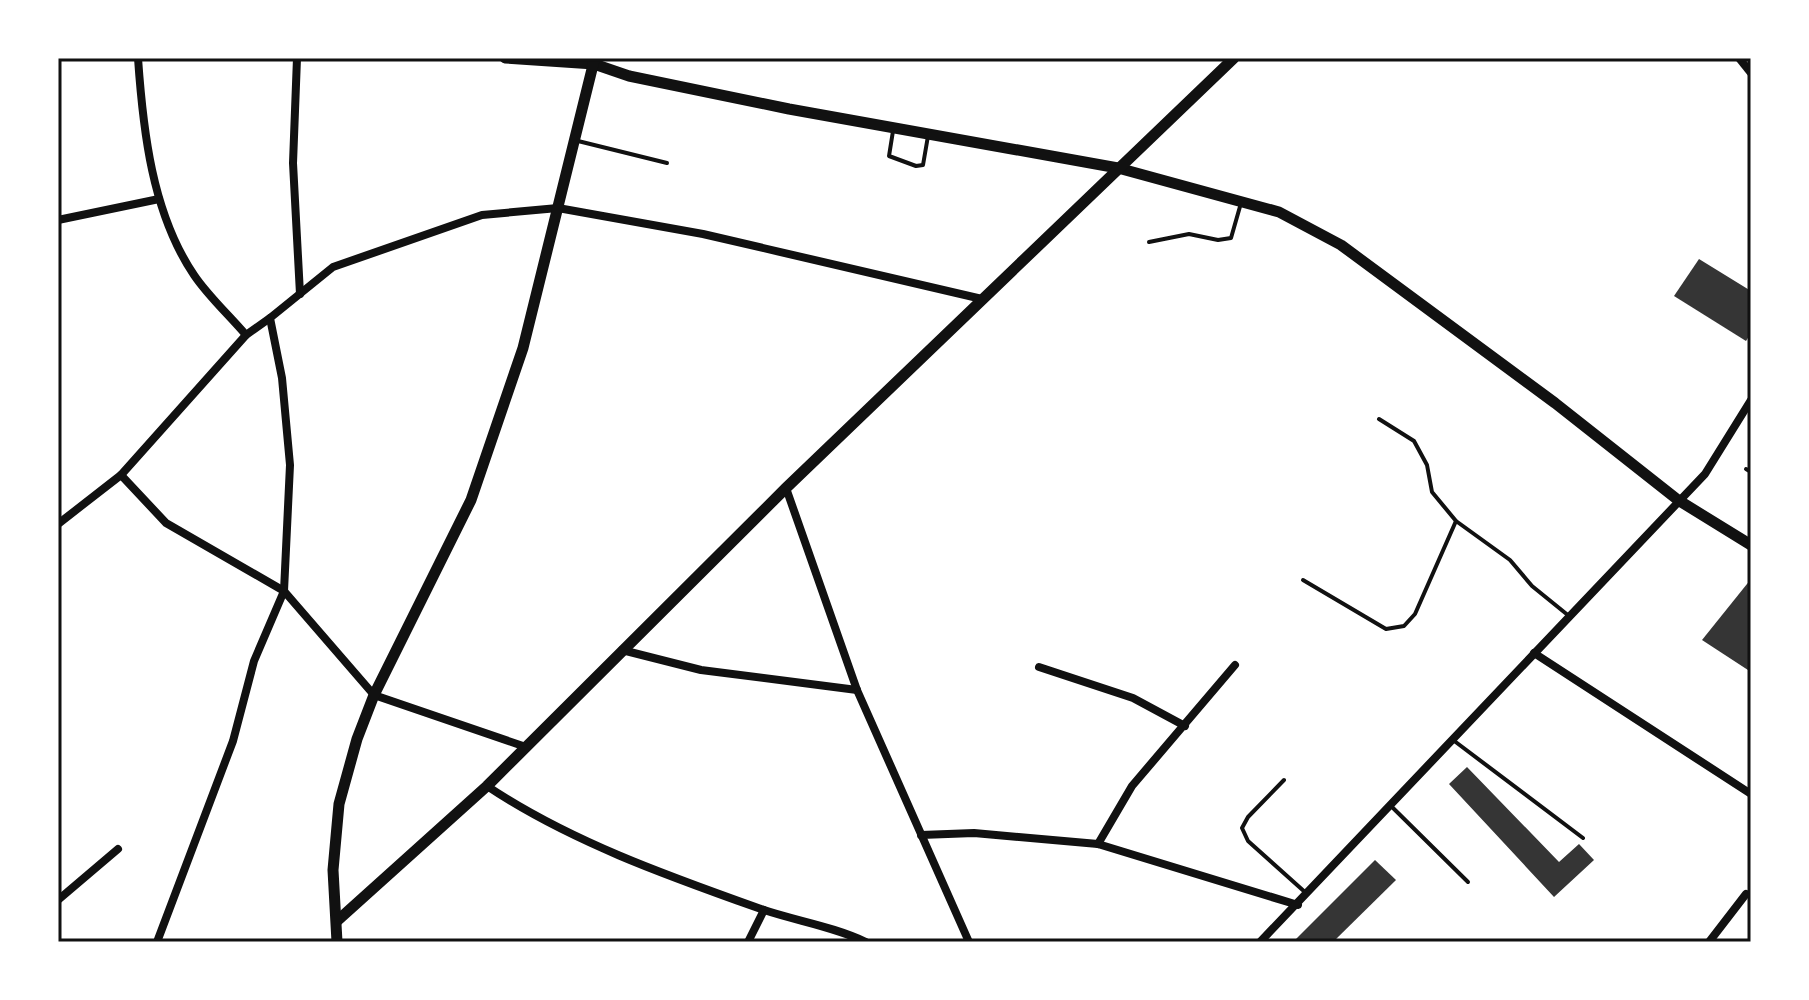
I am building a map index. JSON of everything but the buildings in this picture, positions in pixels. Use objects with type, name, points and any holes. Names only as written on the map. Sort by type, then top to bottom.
[{"type":"street","points":[[138,58],[143,127],[159,199],[193,274],[246,335]]},
{"type":"street","points":[[297,58],[293,163],[300,294]]},
{"type":"street","points":[[505,58],[594,61],[644,79],[893,129],[1118,168],[1279,212],[1341,245],[1555,403],[1678,500],[1751,545]]},
{"type":"street","points":[[337,921],[487,786],[523,746],[585,691],[621,650],[786,488],[1234,58]]},
{"type":"street","points":[[1739,58],[1751,73]]},
{"type":"street","points":[[337,942],[333,870],[339,804],[357,739],[374,695],[471,500],[523,348],[594,61]]},
{"type":"street","points":[[58,220],[159,199]]},
{"type":"street","points":[[58,524],[121,475],[246,335],[333,267],[482,215],[558,208],[703,234],[982,299]]},
{"type":"street","points":[[157,942],[233,741],[254,661],[284,591],[290,465],[282,378],[270,318]]},
{"type":"street","points":[[1260,942],[1705,474],[1751,400]]},
{"type":"street","points":[[121,475],[166,523],[284,591],[374,695],[523,746]]},
{"type":"street","points":[[786,488],[857,690],[969,942]]},
{"type":"street","points":[[621,650],[701,670],[857,690]]},
{"type":"street","points":[[1534,653],[1751,794]]},
{"type":"street","points":[[1098,844],[1132,786],[1235,665]]},
{"type":"street","points":[[1039,667],[1133,698],[1185,726]]},
{"type":"street","points":[[487,786],[518,807],[635,861],[764,910],[845,932],[866,942]]},
{"type":"street","points":[[921,835],[974,833],[1098,844],[1298,905]]},
{"type":"street","points":[[58,900],[118,849]]},
{"type":"street","points":[[1709,942],[1746,894]]},
{"type":"street","points":[[748,942],[764,910]]},
{"type":"lane","points":[[893,129],[889,156],[916,166],[923,165],[928,135]]},
{"type":"lane","points":[[576,140],[667,163]]},
{"type":"lane","points":[[1149,242],[1189,234],[1218,240],[1231,238],[1242,201]]},
{"type":"lane","points":[[1379,419],[1414,441],[1427,465],[1432,492],[1456,521],[1510,560],[1532,586],[1569,616]]},
{"type":"lane","points":[[1303,580],[1386,629],[1404,626],[1415,614],[1456,521]]},
{"type":"lane","points":[[1453,740],[1583,838]]},
{"type":"lane","points":[[1284,780],[1248,817],[1242,828],[1248,841],[1307,895]]},
{"type":"lane","points":[[1391,806],[1468,882]]}]
